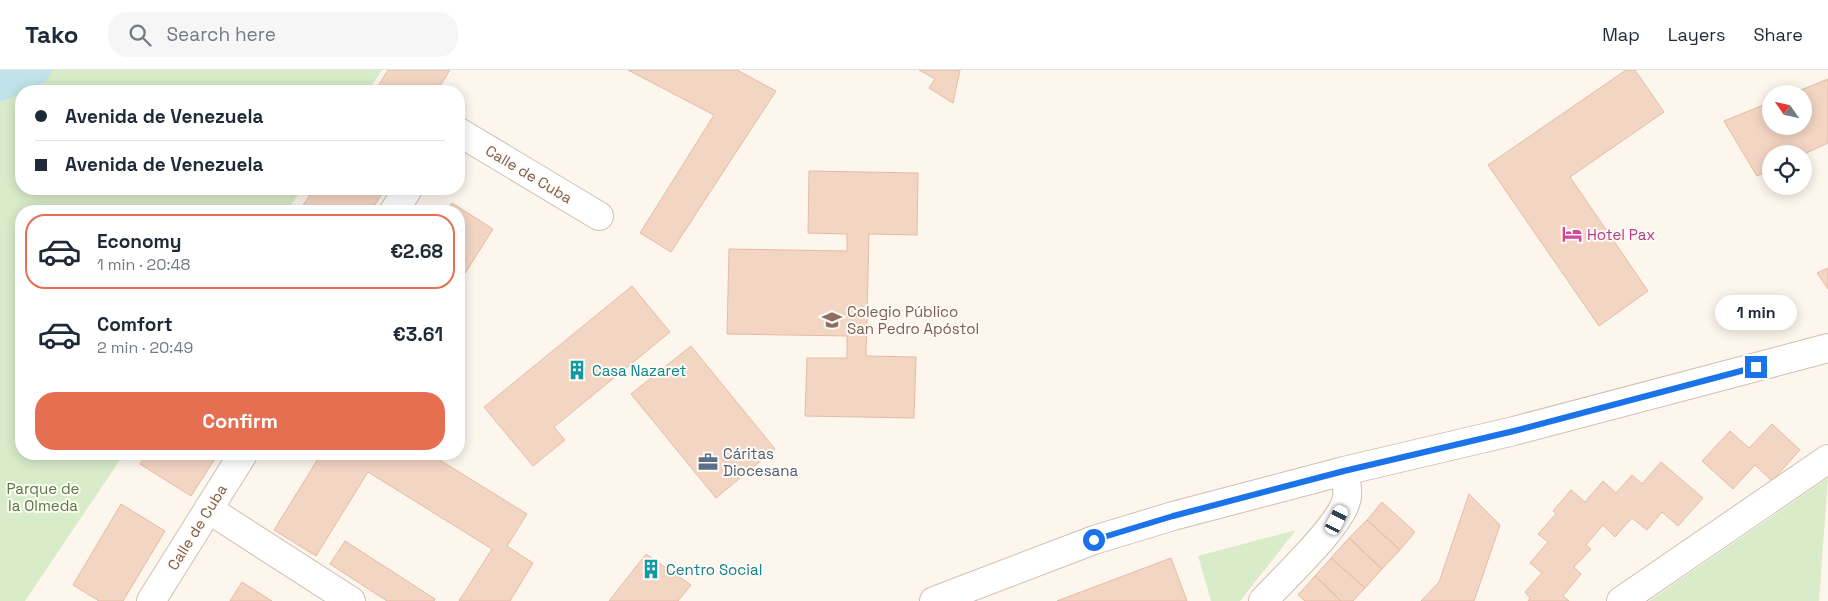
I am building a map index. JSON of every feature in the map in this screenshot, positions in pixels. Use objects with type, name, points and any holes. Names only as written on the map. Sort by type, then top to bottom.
[{"type":"street","name":"Calle de Cuba","points":[[465,136],[599,216]]},
{"type":"street","points":[[934,601],[1094,540],[1173,516],[1344,471],[1514,431],[1828,348]]},
{"type":"street","points":[[1621,601],[1828,459]]},
{"type":"street","name":"Calle de Cuba","points":[[150,601],[239,460]]},
{"type":"street","points":[[1263,601],[1337,520],[1347,499],[1348,486],[1344,471]]},
{"type":"street","points":[[208,509],[351,601]]},
{"type":"green space","name":"Parque de la Olmeda","points":[[0,70],[382,70],[372,85],[15,85],[15,195],[298,195],[291,205],[15,205],[15,460],[120,460],[25,601],[0,601]]},
{"type":"green space","points":[[1828,478],[1819,601],[1649,601]]},
{"type":"green space","points":[[1296,530],[1240,601],[1211,601],[1198,556]]},
{"type":"building","points":[[388,70],[450,70],[441,85],[379,85]]},
{"type":"building","points":[[628,70],[737,70],[776,91],[671,252],[640,233],[714,115]]},
{"type":"building","points":[[919,70],[960,70],[953,103],[929,88],[935,79]]},
{"type":"building","name":"Hotel Pax","points":[[1626,70],[1635,70],[1664,112],[1570,177],[1648,291],[1599,326],[1488,165]]},
{"type":"building","points":[[1828,79],[1828,143],[1812,150],[1812,145],[1762,145],[1762,174],[1757,176],[1724,121],[1762,106],[1762,135],[1812,135],[1812,85]]},
{"type":"building","name":"Colegio Público San Pedro Apóstol","points":[[809,171],[918,173],[917,235],[869,234],[866,356],[916,357],[914,418],[805,416],[807,358],[847,358],[847,336],[727,334],[729,249],[847,251],[847,234],[808,233]]},
{"type":"building","points":[[310,195],[381,195],[375,205],[303,205]]},
{"type":"building","points":[[465,211],[493,229],[465,273]]},
{"type":"building","points":[[1828,268],[1828,289],[1817,273]]},
{"type":"building","name":"Casa Nazaret","points":[[632,286],[670,332],[554,427],[565,440],[533,466],[484,407]]},
{"type":"building","points":[[691,346],[775,449],[716,498],[631,394]]},
{"type":"building","points":[[1772,424],[1800,450],[1772,481],[1755,465],[1733,489],[1702,461],[1730,431],[1749,448]]},
{"type":"building","points":[[142,460],[214,460],[191,496],[140,464]]},
{"type":"building","points":[[317,460],[440,460],[527,514],[507,546],[533,563],[510,601],[459,601],[492,549],[368,472],[316,556],[274,530]]},
{"type":"building","points":[[1661,462],[1703,498],[1678,526],[1662,512],[1647,530],[1632,518],[1615,537],[1603,525],[1586,545],[1591,549],[1574,567],[1581,574],[1563,596],[1569,601],[1528,601],[1530,598],[1525,592],[1542,573],[1530,563],[1548,542],[1538,534],[1556,514],[1553,511],[1571,490],[1585,502],[1603,481],[1616,493],[1632,475],[1642,484]]},
{"type":"building","points":[[1469,494],[1500,525],[1474,601],[1421,601],[1439,582]]},
{"type":"building","points":[[1382,502],[1415,532],[1400,550],[1367,520]]},
{"type":"building","points":[[121,504],[165,531],[123,601],[99,601],[73,585]]},
{"type":"building","points":[[1367,520],[1400,550],[1382,569],[1349,538]]},
{"type":"building","points":[[1349,538],[1382,569],[1365,588],[1331,558]]},
{"type":"building","points":[[345,541],[435,599],[434,601],[387,601],[330,564]]},
{"type":"building","name":"Centro Social","points":[[646,554],[691,585],[678,601],[609,601]]},
{"type":"building","points":[[1171,558],[1187,601],[1057,601]]},
{"type":"building","points":[[1331,558],[1365,588],[1353,601],[1341,601],[1315,576]]},
{"type":"building","points":[[1315,576],[1341,601],[1305,601],[1298,595]]},
{"type":"building","points":[[242,582],[272,601],[230,601]]},
{"type":"waterway","points":[[0,86],[36,70]]},
{"type":"place","name":"Hotel Pax","points":[[1572,234]]},
{"type":"place","name":"Colegio Público San Pedro Apóstol","points":[[832,320]]},
{"type":"place","name":"Casa Nazaret","points":[[577,370]]},
{"type":"place","name":"Cáritas Diocesana","points":[[708,462]]},
{"type":"place","name":"Centro Social","points":[[651,569]]},
{"type":"route","points":[[1094,540],[1173,516],[1344,471],[1514,431],[1756,367]]}]
